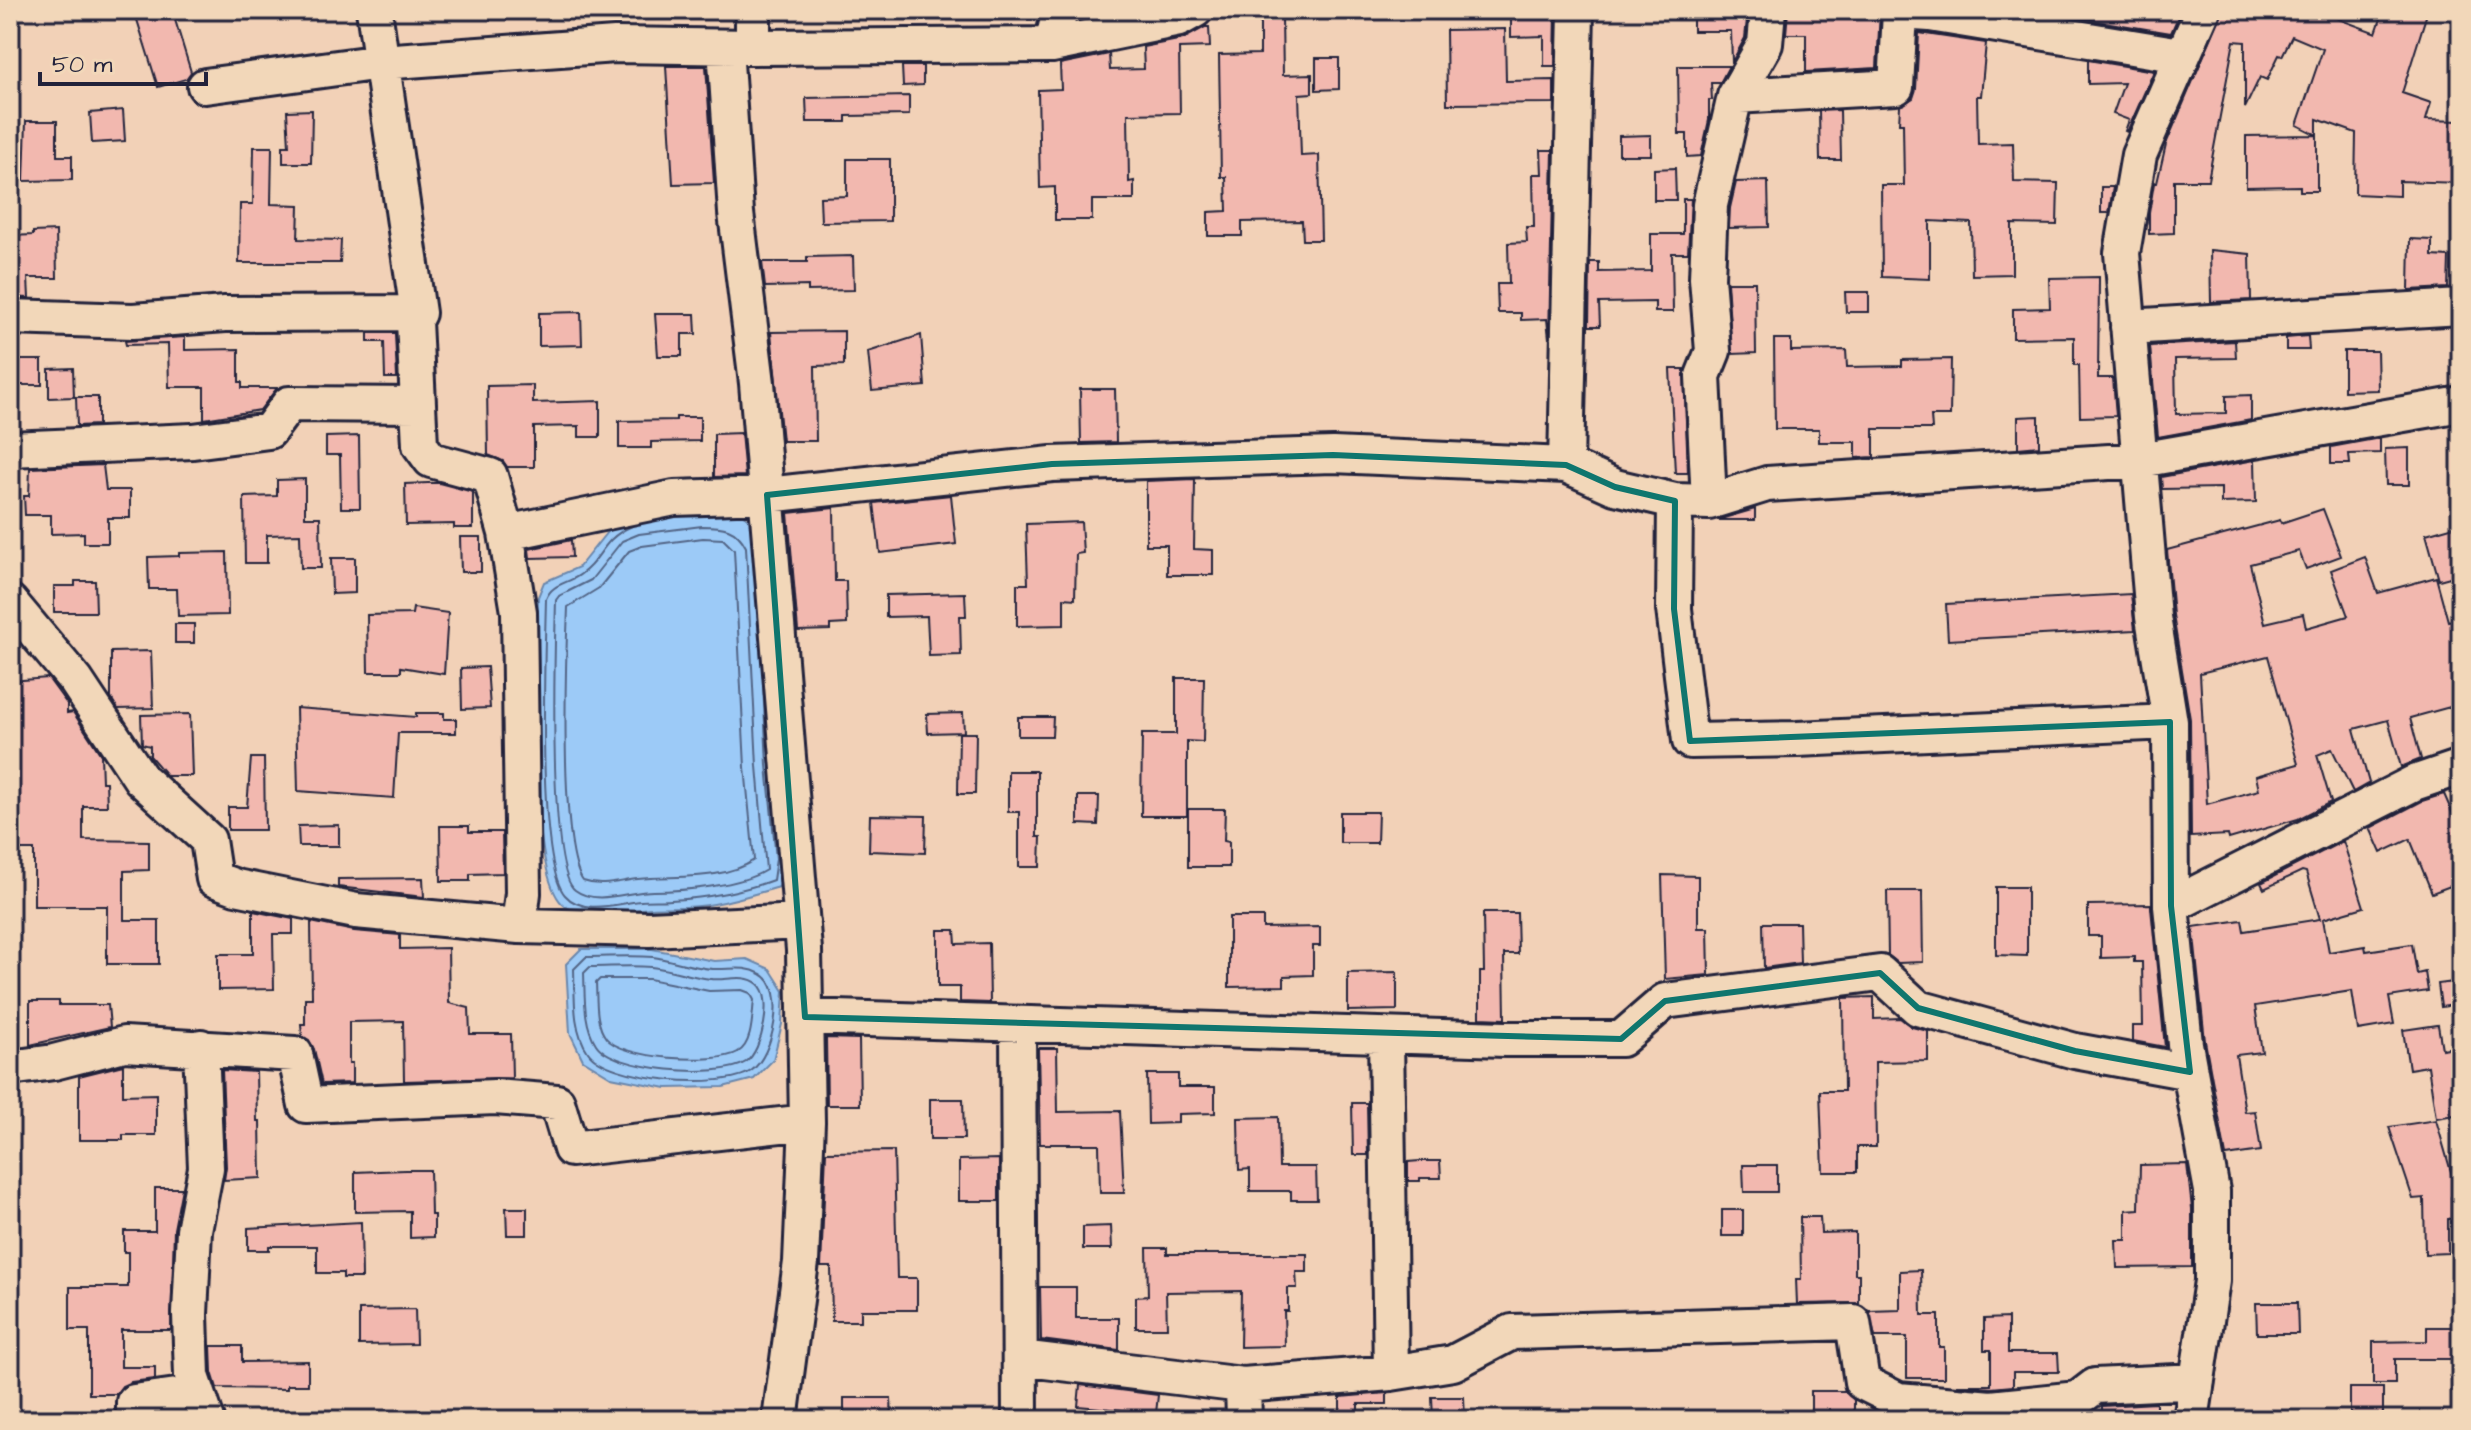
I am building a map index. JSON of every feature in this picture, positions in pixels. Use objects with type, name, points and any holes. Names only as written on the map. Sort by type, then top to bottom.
[{"type":"street","points":[[374,10],[418,313],[414,321],[420,445],[431,460],[490,476],[506,533],[519,612],[523,893],[519,926]]},
{"type":"street","points":[[753,10],[739,47],[736,213],[767,495],[802,922],[805,1017],[807,1122],[801,1262],[780,1420]]},
{"type":"street","points":[[1052,45],[1060,10]]},
{"type":"street","points":[[205,86],[381,62],[615,45],[1052,45],[1179,19],[1195,10]]},
{"type":"street","points":[[1566,465],[1576,10]]},
{"type":"street","points":[[1768,10],[1765,44],[1735,96],[1710,205],[1707,278],[1713,351],[1703,376],[1692,501],[1674,609],[1690,741],[2170,722]]},
{"type":"street","points":[[2191,1420],[2212,1281],[2212,1191],[2190,1072],[2171,906],[2170,722],[2153,617],[2122,253],[2139,155],[2203,10]]},
{"type":"street","points":[[1735,96],[1896,87],[1900,12],[1930,14],[2181,55]]},
{"type":"street","points":[[2128,327],[2461,307]]},
{"type":"street","points":[[10,317],[133,321],[225,314],[418,313]]},
{"type":"street","points":[[10,449],[193,441],[269,431],[289,404],[418,405]]},
{"type":"street","points":[[506,533],[674,498],[767,495],[1068,463],[1333,455],[1566,465],[1615,487],[1692,501],[1767,484],[2140,460],[2461,404]]},
{"type":"street","points":[[10,602],[76,681],[141,779],[208,840],[214,879],[236,887],[356,911],[519,926],[649,929],[802,922]]},
{"type":"street","points":[[2171,906],[2414,783],[2461,767]]},
{"type":"street","points":[[805,1017],[1386,1036],[1621,1039],[1665,1001],[1880,973],[1918,1008],[2075,1051],[2190,1072]]},
{"type":"street","points":[[1018,1024],[1020,1420]]},
{"type":"street","points":[[1386,1036],[1391,1373]]},
{"type":"street","points":[[10,1068],[54,1062],[124,1044],[295,1054],[306,1105],[495,1097],[557,1102],[571,1149],[807,1122]]},
{"type":"street","points":[[134,1420],[134,1402],[202,1406],[192,1376],[190,1314],[194,1230],[206,1168],[201,1047]]},
{"type":"street","points":[[1020,1358],[1243,1385],[1391,1373],[1453,1363],[1512,1332],[1853,1322],[1862,1382],[1898,1400],[1991,1408],[2078,1399],[2095,1386],[2197,1381]]},
{"type":"street","points":[[1243,1385],[1244,1420]]},
{"type":"highlighted area","points":[[1333,455],[1566,465],[1615,487],[1675,501],[1674,609],[1690,741],[2170,722],[2171,906],[2190,1072],[2075,1051],[1918,1008],[1880,973],[1665,1001],[1621,1039],[805,1017],[767,495],[1052,464]]},
{"type":"water","points":[[732,509],[750,519],[759,532],[784,871],[779,887],[705,906],[593,915],[574,911],[565,906],[552,887],[539,811],[536,762],[538,597],[544,582],[579,567],[611,527],[633,517]]},
{"type":"water","points":[[581,949],[652,949],[714,961],[747,959],[770,969],[784,991],[782,1024],[773,1060],[754,1079],[723,1087],[666,1088],[611,1077],[583,1060],[570,1033],[566,964]]},
{"type":"building","points":[[134,10],[172,10],[191,72],[186,79],[158,87]]},
{"type":"building","points":[[1511,10],[1556,10],[1555,66],[1544,66],[1544,36],[1511,37]]},
{"type":"building","points":[[1693,10],[1748,10],[1745,38],[1732,62],[1731,31],[1693,31]]},
{"type":"building","points":[[1880,10],[1877,68],[1806,72],[1806,34],[1786,34],[1788,11]]},
{"type":"building","points":[[2068,10],[2181,10],[2171,33],[2067,16]]},
{"type":"building","points":[[2223,10],[2327,10],[2325,14],[2376,33],[2384,10],[2406,15],[2408,10],[2428,10],[2402,93],[2431,103],[2426,120],[2461,121],[2461,183],[2399,181],[2399,196],[2355,194],[2356,133],[2317,119],[2317,135],[2297,125],[2323,49],[2292,36],[2267,80],[2260,77],[2245,108],[2245,42],[2234,41],[2208,180],[2174,180],[2174,233],[2149,234],[2154,183],[2157,183],[2166,144]]},
{"type":"building","points":[[1282,18],[1283,75],[1312,74],[1312,93],[1299,94],[1301,156],[1319,155],[1321,240],[1303,240],[1302,221],[1242,222],[1242,236],[1208,236],[1208,212],[1227,211],[1226,177],[1221,177],[1219,55],[1260,54],[1260,19]]},
{"type":"building","points":[[1209,27],[1210,47],[1179,48],[1180,113],[1128,114],[1129,182],[1134,181],[1134,200],[1092,200],[1092,220],[1055,220],[1055,187],[1040,188],[1038,90],[1061,89],[1060,64],[1109,54],[1110,70],[1144,69],[1143,47],[1183,39]]},
{"type":"building","points":[[1505,29],[1506,81],[1554,80],[1554,103],[1447,104],[1446,30]]},
{"type":"building","points":[[1919,33],[1986,43],[1981,96],[1977,96],[1978,144],[2013,143],[2014,182],[2058,183],[2057,225],[2012,224],[2012,274],[1972,275],[1971,223],[1930,221],[1930,279],[1882,277],[1881,185],[1904,185],[1900,106],[1913,98],[1916,89]]},
{"type":"building","points":[[1316,58],[1339,58],[1339,89],[1316,90]]},
{"type":"building","points":[[2088,60],[2154,71],[2127,132],[2129,120],[2113,114],[2124,83],[2088,84]]},
{"type":"building","points":[[666,66],[706,66],[714,183],[673,184]]},
{"type":"building","points":[[902,66],[923,66],[923,85],[903,86]]},
{"type":"building","points":[[1678,66],[1729,66],[1720,83],[1711,83],[1712,100],[1709,100],[1709,120],[1701,156],[1687,157],[1687,134],[1679,134]]},
{"type":"building","points":[[909,96],[909,115],[846,116],[846,122],[807,122],[806,98]]},
{"type":"building","points":[[123,110],[125,141],[92,143],[90,113]]},
{"type":"building","points":[[312,110],[311,163],[283,163],[283,146],[289,146],[287,111]]},
{"type":"building","points":[[1840,110],[1841,160],[1820,160],[1819,111]]},
{"type":"building","points":[[26,121],[57,121],[57,156],[72,156],[72,180],[24,181]]},
{"type":"building","points":[[1651,135],[1651,155],[1619,155],[1619,136]]},
{"type":"building","points":[[2317,135],[2317,191],[2300,191],[2300,186],[2246,187],[2246,136]]},
{"type":"building","points":[[254,147],[272,147],[271,204],[299,205],[298,239],[341,240],[340,263],[239,263],[240,204],[253,204]]},
{"type":"building","points":[[1541,150],[1553,150],[1549,339],[1547,319],[1521,320],[1521,313],[1498,313],[1497,284],[1509,284],[1508,243],[1527,242],[1526,227],[1534,227],[1533,174],[1542,174]]},
{"type":"building","points":[[847,159],[890,159],[890,221],[821,222],[820,197],[847,196]]},
{"type":"building","points":[[1675,168],[1676,200],[1654,200],[1654,169]]},
{"type":"building","points":[[1768,181],[1769,227],[1729,228],[1736,182]]},
{"type":"building","points":[[2101,187],[2113,187],[2109,213],[2101,213]]},
{"type":"building","points":[[1683,199],[1691,199],[1688,253],[1672,253],[1673,312],[1655,312],[1655,302],[1599,303],[1600,326],[1589,326],[1590,262],[1599,262],[1599,272],[1651,271],[1651,234],[1683,234]]},
{"type":"building","points":[[56,231],[57,278],[28,278],[29,298],[10,297],[10,236]]},
{"type":"building","points":[[2410,239],[2432,240],[2432,256],[2449,257],[2448,288],[2409,290]]},
{"type":"building","points":[[2210,250],[2250,254],[2251,300],[2211,302]]},
{"type":"building","points":[[853,256],[854,290],[808,291],[808,286],[765,287],[762,262],[807,262],[807,257]]},
{"type":"building","points":[[2099,277],[2098,378],[2113,378],[2116,416],[2080,417],[2079,365],[2074,365],[2074,337],[2013,338],[2013,309],[2050,308],[2049,278]]},
{"type":"building","points":[[1727,282],[1755,282],[1756,353],[1732,354]]},
{"type":"building","points":[[1845,292],[1869,292],[1869,312],[1846,312]]},
{"type":"building","points":[[581,312],[582,345],[539,346],[539,313]]},
{"type":"building","points":[[655,314],[695,314],[696,334],[682,334],[682,356],[658,356]]},
{"type":"building","points":[[844,331],[844,365],[815,366],[816,441],[782,441],[771,332]]},
{"type":"building","points":[[368,333],[395,333],[397,378],[385,378],[384,342],[368,342]]},
{"type":"building","points":[[921,335],[925,386],[872,391],[868,352]]},
{"type":"building","points":[[2308,336],[2309,350],[2286,350],[2286,338]]},
{"type":"building","points":[[185,337],[185,350],[239,349],[239,382],[242,382],[242,388],[277,388],[260,410],[204,419],[204,387],[169,387],[168,344],[126,345],[125,341]]},
{"type":"building","points":[[1774,339],[1791,339],[1791,351],[1846,350],[1847,367],[1902,366],[1902,360],[1951,359],[1950,416],[1931,416],[1932,429],[1874,429],[1874,457],[1856,458],[1856,442],[1819,442],[1819,429],[1775,429]]},
{"type":"building","points":[[2235,341],[2236,358],[2175,359],[2176,414],[2226,413],[2226,396],[2251,395],[2251,420],[2158,437],[2150,346]]},
{"type":"building","points":[[2344,351],[2377,351],[2378,390],[2344,391]]},
{"type":"building","points":[[10,360],[42,360],[42,385],[10,385]]},
{"type":"building","points":[[73,368],[74,397],[49,398],[49,369]]},
{"type":"building","points":[[1670,369],[1684,369],[1688,473],[1675,473]]},
{"type":"building","points":[[533,385],[533,403],[600,401],[600,437],[579,437],[579,426],[534,427],[534,467],[507,467],[503,461],[488,455],[487,386]]},
{"type":"building","points":[[1080,389],[1115,389],[1116,442],[1081,443]]},
{"type":"building","points":[[76,397],[98,397],[98,425],[77,426]]},
{"type":"building","points":[[2039,416],[2039,446],[2018,448],[2018,417]]},
{"type":"building","points":[[676,417],[700,417],[700,441],[651,442],[651,448],[619,448],[619,421],[676,420]]},
{"type":"building","points":[[741,433],[745,476],[714,477],[714,434]]},
{"type":"building","points":[[359,436],[360,508],[341,508],[340,455],[326,455],[326,437]]},
{"type":"building","points":[[2380,438],[2380,453],[2349,454],[2350,464],[2331,464],[2331,447]]},
{"type":"building","points":[[2409,448],[2409,485],[2386,485],[2385,449]]},
{"type":"building","points":[[2255,460],[2256,502],[2221,503],[2221,488],[2162,489],[2161,477]]},
{"type":"building","points":[[103,465],[106,490],[130,490],[130,518],[108,518],[108,543],[84,543],[84,533],[51,534],[51,515],[25,515],[24,496],[29,496],[30,468]]},
{"type":"building","points":[[305,479],[305,517],[320,517],[321,568],[301,568],[300,534],[267,535],[267,563],[245,563],[244,497],[277,496],[277,480]]},
{"type":"building","points":[[1195,479],[1194,549],[1213,550],[1213,575],[1167,575],[1167,545],[1146,545],[1146,481]]},
{"type":"building","points":[[439,483],[473,492],[473,528],[454,528],[454,524],[406,525],[405,484]]},
{"type":"building","points":[[951,495],[956,544],[880,553],[874,503]]},
{"type":"building","points":[[834,508],[835,581],[846,581],[847,624],[830,625],[830,630],[798,631],[788,513]]},
{"type":"building","points":[[1755,509],[1755,520],[1717,520]]},
{"type":"building","points":[[2323,509],[2341,556],[2306,569],[2299,551],[2250,564],[2265,623],[2303,614],[2306,628],[2348,616],[2331,570],[2365,557],[2378,593],[2436,577],[2448,621],[2461,618],[2461,704],[2410,718],[2421,759],[2401,767],[2388,720],[2354,729],[2369,783],[2353,792],[2332,749],[2317,755],[2331,802],[2298,819],[2229,839],[2228,835],[2191,837],[2190,719],[2173,615],[2167,550],[2280,520],[2281,523]],"holes":[[[2268,656],[2298,764],[2256,776],[2259,790],[2207,804],[2200,673]]]},
{"type":"building","points":[[1081,522],[1083,553],[1076,554],[1075,599],[1064,598],[1064,625],[1017,626],[1017,584],[1028,584],[1026,524]]},
{"type":"building","points":[[2461,524],[2461,574],[2439,580],[2426,534]]},
{"type":"building","points":[[460,537],[481,537],[481,572],[461,572]]},
{"type":"building","points":[[571,540],[572,557],[530,558],[529,549]]},
{"type":"building","points":[[227,552],[228,615],[178,616],[177,589],[149,589],[148,557]]},
{"type":"building","points":[[331,558],[355,558],[355,593],[332,594]]},
{"type":"building","points":[[75,581],[95,581],[96,612],[54,612],[54,586],[75,586]]},
{"type":"building","points":[[965,593],[966,616],[960,616],[961,655],[929,656],[927,616],[886,617],[886,595]]},
{"type":"building","points":[[2131,594],[2135,630],[1948,640],[1946,604]]},
{"type":"building","points":[[413,608],[448,613],[444,674],[401,667],[401,672],[368,672],[367,615],[412,614]]},
{"type":"building","points":[[175,624],[194,624],[194,643],[175,643]]},
{"type":"building","points":[[151,651],[153,708],[118,709],[111,698],[111,652]]},
{"type":"building","points":[[487,667],[490,708],[462,709],[461,668]]},
{"type":"building","points":[[48,678],[67,704],[67,713],[73,712],[101,755],[107,806],[83,806],[83,840],[149,841],[149,870],[124,871],[124,920],[159,920],[159,964],[107,964],[107,906],[34,906],[34,850],[10,850],[10,681]]},
{"type":"building","points":[[1176,678],[1204,678],[1203,742],[1187,741],[1187,816],[1141,816],[1142,734],[1176,734]]},
{"type":"building","points":[[296,708],[416,717],[416,713],[444,713],[444,719],[456,719],[456,733],[398,733],[394,798],[298,791]]},
{"type":"building","points":[[963,713],[964,732],[928,733],[927,714]]},
{"type":"building","points":[[190,714],[192,776],[167,776],[150,756],[150,746],[142,744],[141,715]]},
{"type":"building","points":[[1018,717],[1053,717],[1052,736],[1018,736]]},
{"type":"building","points":[[959,733],[976,733],[975,794],[958,794]]},
{"type":"building","points":[[251,758],[264,758],[265,830],[228,830],[228,807],[247,807]]},
{"type":"building","points":[[1008,771],[1037,771],[1040,867],[1019,867],[1019,812],[1008,812]]},
{"type":"building","points":[[2444,794],[2461,833],[2461,882],[2432,893],[2410,839],[2381,853],[2370,828],[2422,801]]},
{"type":"building","points":[[1078,796],[1099,796],[1098,825],[1078,824]]},
{"type":"building","points":[[1188,809],[1225,809],[1224,841],[1229,842],[1229,867],[1188,867]]},
{"type":"building","points":[[1340,812],[1378,812],[1377,843],[1340,843]]},
{"type":"building","points":[[870,815],[926,816],[925,853],[869,851]]},
{"type":"building","points":[[339,825],[339,846],[299,846],[298,826]]},
{"type":"building","points":[[440,826],[469,826],[469,832],[502,832],[503,873],[470,874],[470,881],[441,881]]},
{"type":"building","points":[[2343,841],[2364,907],[2323,919],[2329,952],[2365,946],[2366,951],[2412,944],[2417,974],[2425,972],[2428,991],[2389,997],[2394,1024],[2358,1030],[2352,991],[2255,1006],[2262,1052],[2236,1055],[2245,1112],[2255,1111],[2261,1151],[2226,1156],[2205,1041],[2193,927],[2242,920],[2244,931],[2320,919],[2306,872],[2302,871],[2264,889],[2261,883]]},
{"type":"building","points":[[1662,875],[1698,876],[1698,928],[1708,928],[1709,975],[1665,979]]},
{"type":"building","points":[[423,878],[424,897],[338,887],[338,879]]},
{"type":"building","points":[[1996,887],[2027,887],[2027,956],[1996,955]]},
{"type":"building","points":[[1887,891],[1922,891],[1923,962],[1898,963],[1888,955]]},
{"type":"building","points":[[2151,904],[2165,1047],[2133,1041],[2133,1026],[2143,1026],[2142,962],[2134,962],[2134,957],[2101,958],[2101,936],[2088,936],[2088,905]]},
{"type":"building","points":[[253,911],[293,919],[293,934],[273,934],[274,989],[218,990],[218,954],[253,954]]},
{"type":"building","points":[[1483,913],[1517,913],[1518,954],[1504,954],[1505,1019],[1480,1018],[1480,972],[1484,972]]},
{"type":"building","points":[[1229,917],[1263,917],[1263,928],[1320,927],[1320,946],[1313,946],[1313,975],[1284,976],[1284,986],[1229,987]]},
{"type":"building","points":[[311,922],[354,931],[400,935],[400,949],[448,948],[449,1003],[469,1008],[470,1034],[511,1034],[512,1078],[404,1081],[403,1021],[349,1022],[352,1083],[322,1084],[314,1049],[309,1040],[302,1036],[301,1024],[305,1024],[305,998],[312,998]]},
{"type":"building","points":[[1763,923],[1799,923],[1800,963],[1764,968]]},
{"type":"building","points":[[938,930],[955,930],[956,944],[989,943],[990,1003],[960,1002],[960,987],[938,987]]},
{"type":"building","points":[[1397,972],[1397,1010],[1348,1011],[1348,973]]},
{"type":"building","points":[[2461,981],[2461,1004],[2441,1007],[2438,984]]},
{"type":"building","points":[[1874,997],[1874,1019],[1900,1018],[1912,1027],[1928,1031],[1928,1061],[1875,1062],[1876,1147],[1857,1147],[1857,1172],[1823,1172],[1820,1091],[1844,1091],[1843,998]]},
{"type":"building","points":[[30,1001],[59,1001],[59,1005],[108,1005],[110,1027],[30,1045]]},
{"type":"building","points":[[2438,1025],[2442,1049],[2461,1046],[2461,1114],[2436,1118],[2428,1066],[2409,1069],[2403,1030]]},
{"type":"building","points":[[826,1038],[859,1039],[860,1105],[827,1105]]},
{"type":"building","points":[[1038,1048],[1057,1048],[1058,1112],[1120,1111],[1124,1193],[1100,1193],[1099,1144],[1040,1144]]},
{"type":"building","points":[[123,1065],[123,1095],[156,1094],[156,1135],[123,1135],[123,1140],[79,1140],[79,1076]]},
{"type":"building","points":[[222,1070],[256,1072],[261,1178],[224,1180]]},
{"type":"building","points":[[1147,1074],[1178,1074],[1178,1087],[1215,1087],[1215,1113],[1178,1114],[1178,1123],[1148,1124]]},
{"type":"building","points":[[930,1099],[963,1099],[964,1139],[930,1139]]},
{"type":"building","points":[[1352,1103],[1367,1103],[1368,1155],[1353,1155]]},
{"type":"building","points":[[1278,1117],[1279,1167],[1316,1167],[1317,1200],[1291,1200],[1291,1191],[1250,1191],[1250,1169],[1239,1170],[1238,1118]]},
{"type":"building","points":[[2436,1120],[2458,1196],[2451,1197],[2448,1253],[2425,1254],[2424,1198],[2413,1199],[2389,1127]]},
{"type":"building","points":[[894,1151],[897,1278],[917,1278],[917,1310],[861,1310],[861,1321],[832,1321],[831,1267],[821,1267],[826,1152]]},
{"type":"building","points":[[999,1159],[999,1201],[959,1201],[959,1160]]},
{"type":"building","points":[[1440,1161],[1441,1178],[1408,1181],[1408,1162]]},
{"type":"building","points":[[2187,1164],[2192,1209],[2192,1267],[2117,1268],[2116,1240],[2126,1240],[2126,1210],[2139,1209],[2140,1165]]},
{"type":"building","points":[[1743,1165],[1777,1165],[1777,1192],[1744,1192]]},
{"type":"building","points":[[430,1170],[434,1237],[410,1238],[410,1211],[355,1212],[355,1172]]},
{"type":"building","points":[[155,1188],[182,1188],[174,1229],[171,1330],[121,1330],[121,1367],[155,1367],[155,1379],[131,1382],[122,1386],[116,1394],[89,1394],[89,1330],[70,1330],[70,1287],[128,1287],[128,1252],[124,1252],[124,1231],[155,1231]]},
{"type":"building","points":[[506,1208],[527,1208],[527,1235],[507,1235]]},
{"type":"building","points":[[1722,1210],[1743,1210],[1743,1236],[1722,1236]]},
{"type":"building","points":[[1800,1217],[1820,1217],[1821,1233],[1855,1232],[1859,1303],[1797,1304],[1796,1279],[1801,1279]]},
{"type":"building","points":[[361,1222],[362,1278],[343,1278],[343,1273],[317,1273],[317,1246],[269,1246],[269,1250],[248,1250],[248,1228]]},
{"type":"building","points":[[1111,1226],[1112,1249],[1083,1249],[1083,1227]]},
{"type":"building","points":[[1147,1248],[1167,1248],[1167,1254],[1307,1254],[1307,1272],[1296,1272],[1297,1288],[1288,1288],[1288,1311],[1284,1311],[1285,1346],[1240,1347],[1241,1291],[1166,1292],[1167,1328],[1136,1328],[1136,1297],[1148,1296]]},
{"type":"building","points":[[1921,1270],[1922,1315],[1939,1315],[1939,1347],[1944,1347],[1944,1378],[1907,1378],[1907,1337],[1875,1337],[1869,1311],[1900,1310],[1900,1271]]},
{"type":"building","points":[[1040,1287],[1076,1287],[1076,1318],[1119,1318],[1119,1350],[1041,1340]]},
{"type":"building","points":[[2256,1303],[2297,1303],[2298,1334],[2257,1334]]},
{"type":"building","points":[[415,1309],[416,1344],[359,1345],[359,1310]]},
{"type":"building","points":[[2008,1318],[2008,1353],[2058,1353],[2059,1372],[2013,1372],[2013,1386],[1957,1385],[1991,1385],[1991,1350],[1984,1350],[1984,1319]]},
{"type":"building","points":[[2427,1327],[2453,1327],[2453,1359],[2395,1359],[2395,1384],[2373,1384],[2373,1342],[2427,1341]]},
{"type":"building","points":[[211,1346],[242,1346],[242,1362],[308,1361],[308,1385],[287,1385],[287,1389],[217,1388],[212,1372]]},
{"type":"building","points":[[1080,1385],[1158,1395],[1156,1413],[1078,1406]]},
{"type":"building","points":[[2350,1388],[2383,1388],[2383,1414],[2350,1414]]},
{"type":"building","points":[[1811,1391],[1845,1391],[1854,1400],[1854,1420],[1811,1420]]},
{"type":"building","points":[[1387,1393],[1387,1404],[1358,1404],[1358,1419],[1340,1419],[1340,1397]]},
{"type":"building","points":[[1432,1397],[1464,1397],[1465,1420],[1433,1420]]},
{"type":"building","points":[[844,1398],[891,1398],[892,1420],[844,1420]]},
{"type":"building","points":[[2156,1403],[2156,1420],[2102,1420],[2102,1406]]}]
